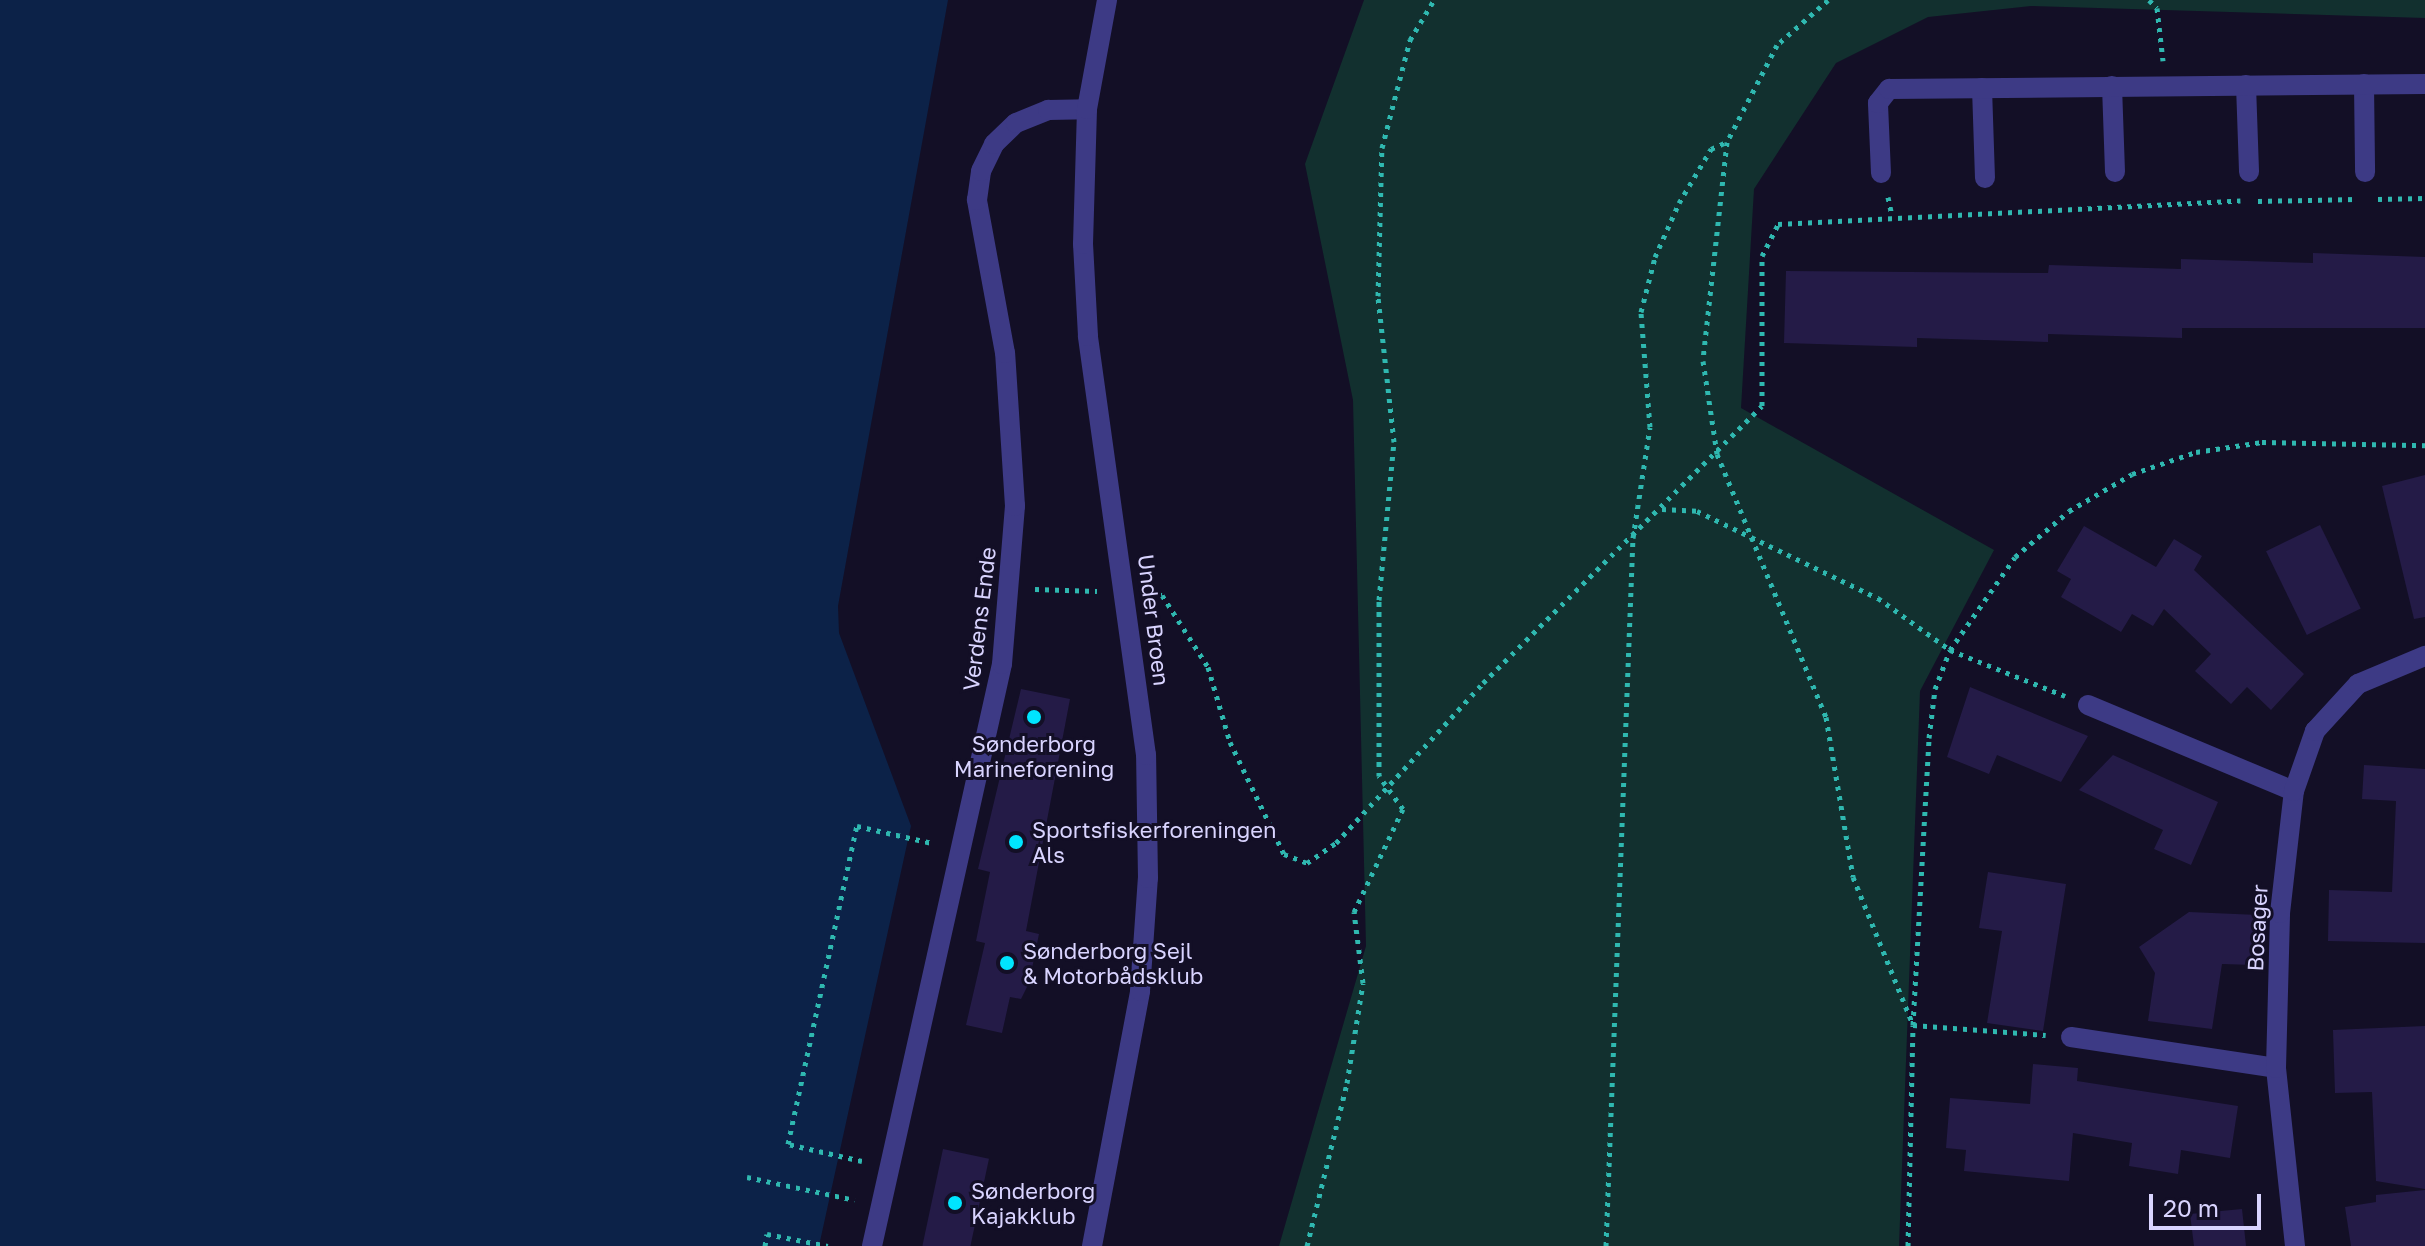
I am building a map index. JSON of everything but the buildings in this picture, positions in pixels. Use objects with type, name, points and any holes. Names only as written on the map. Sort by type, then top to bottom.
[{"type":"street","name":"Under Broen","points":[[1092,1246],[1140,991],[1148,878],[1146,755],[1128,593],[1088,336],[1083,244],[1087,109],[1107,0]]},
{"type":"street","points":[[2364,84],[2365,172]]},
{"type":"street","points":[[1881,173],[1878,103],[1889,89],[2425,84]]},
{"type":"street","points":[[2246,85],[2249,172]]},
{"type":"street","points":[[2112,86],[2115,172]]},
{"type":"street","points":[[1982,88],[1985,178]]},
{"type":"street","name":"Verdens Ende","points":[[872,1246],[1002,664],[1015,506],[1005,353],[977,200],[981,171],[994,144],[1016,123],[1048,110],[1087,109]]},
{"type":"street","name":"Bosager","points":[[2295,1246],[2276,1068],[2280,913],[2294,791],[2315,731],[2358,684],[2425,656]]},
{"type":"street","points":[[2088,705],[2294,791]]},
{"type":"street","points":[[2071,1037],[2276,1068]]},
{"type":"path","points":[[1307,1246],[1347,1083],[1363,983],[1354,912],[1403,809],[1379,776],[1379,600],[1394,442],[1378,296],[1382,148],[1410,40],[1434,0]]},
{"type":"path","points":[[1828,0],[1777,45],[1727,142],[1703,361],[1717,454],[1737,513],[1758,544],[1826,717],[1853,877],[1913,1025]]},
{"type":"path","points":[[2149,0],[2157,8],[2166,86]]},
{"type":"path","points":[[1606,1246],[1633,538],[1650,427],[1641,312],[1655,257],[1679,203],[1711,149],[1727,142]]},
{"type":"path","points":[[1008,588],[1162,595],[1208,667],[1230,742],[1284,854],[1307,863],[1336,843],[1384,785],[1762,406],[1762,256],[1778,224],[2129,203],[2425,198]]},
{"type":"path","points":[[1908,1246],[1913,1025],[1929,738],[1935,689],[1950,650],[2015,557],[2069,511],[2132,474],[2196,452],[2262,442],[2425,445]]},
{"type":"path","points":[[1662,509],[1697,511],[1758,544],[1878,598],[1950,650],[2088,705]]},
{"type":"path","points":[[890,1166],[788,1144],[857,826],[961,848]]},
{"type":"path","points":[[1913,1025],[2071,1037]]},
{"type":"path","points":[[747,1177],[837,1196]]},
{"type":"path","points":[[765,1246],[767,1234],[828,1246]]},
{"type":"green space","points":[[1364,0],[2425,0],[2425,18],[2031,6],[1928,17],[1836,63],[1754,189],[1741,408],[1994,550],[1920,691],[1899,1246],[1279,1246],[1366,946],[1353,400],[1305,164]]},
{"type":"water","points":[[0,0],[948,0],[838,606],[839,633],[911,826],[819,1246],[0,1246]]},
{"type":"place","name":"Sønderborg Marineforening","points":[[1034,717]]},
{"type":"place","name":"Sportsfiskerforeningen Als","points":[[1016,842]]},
{"type":"place","name":"Sønderborg Sejl & Motorbådsklub","points":[[1007,963]]},
{"type":"place","name":"Sønderborg Kajakklub","points":[[955,1203]]}]
